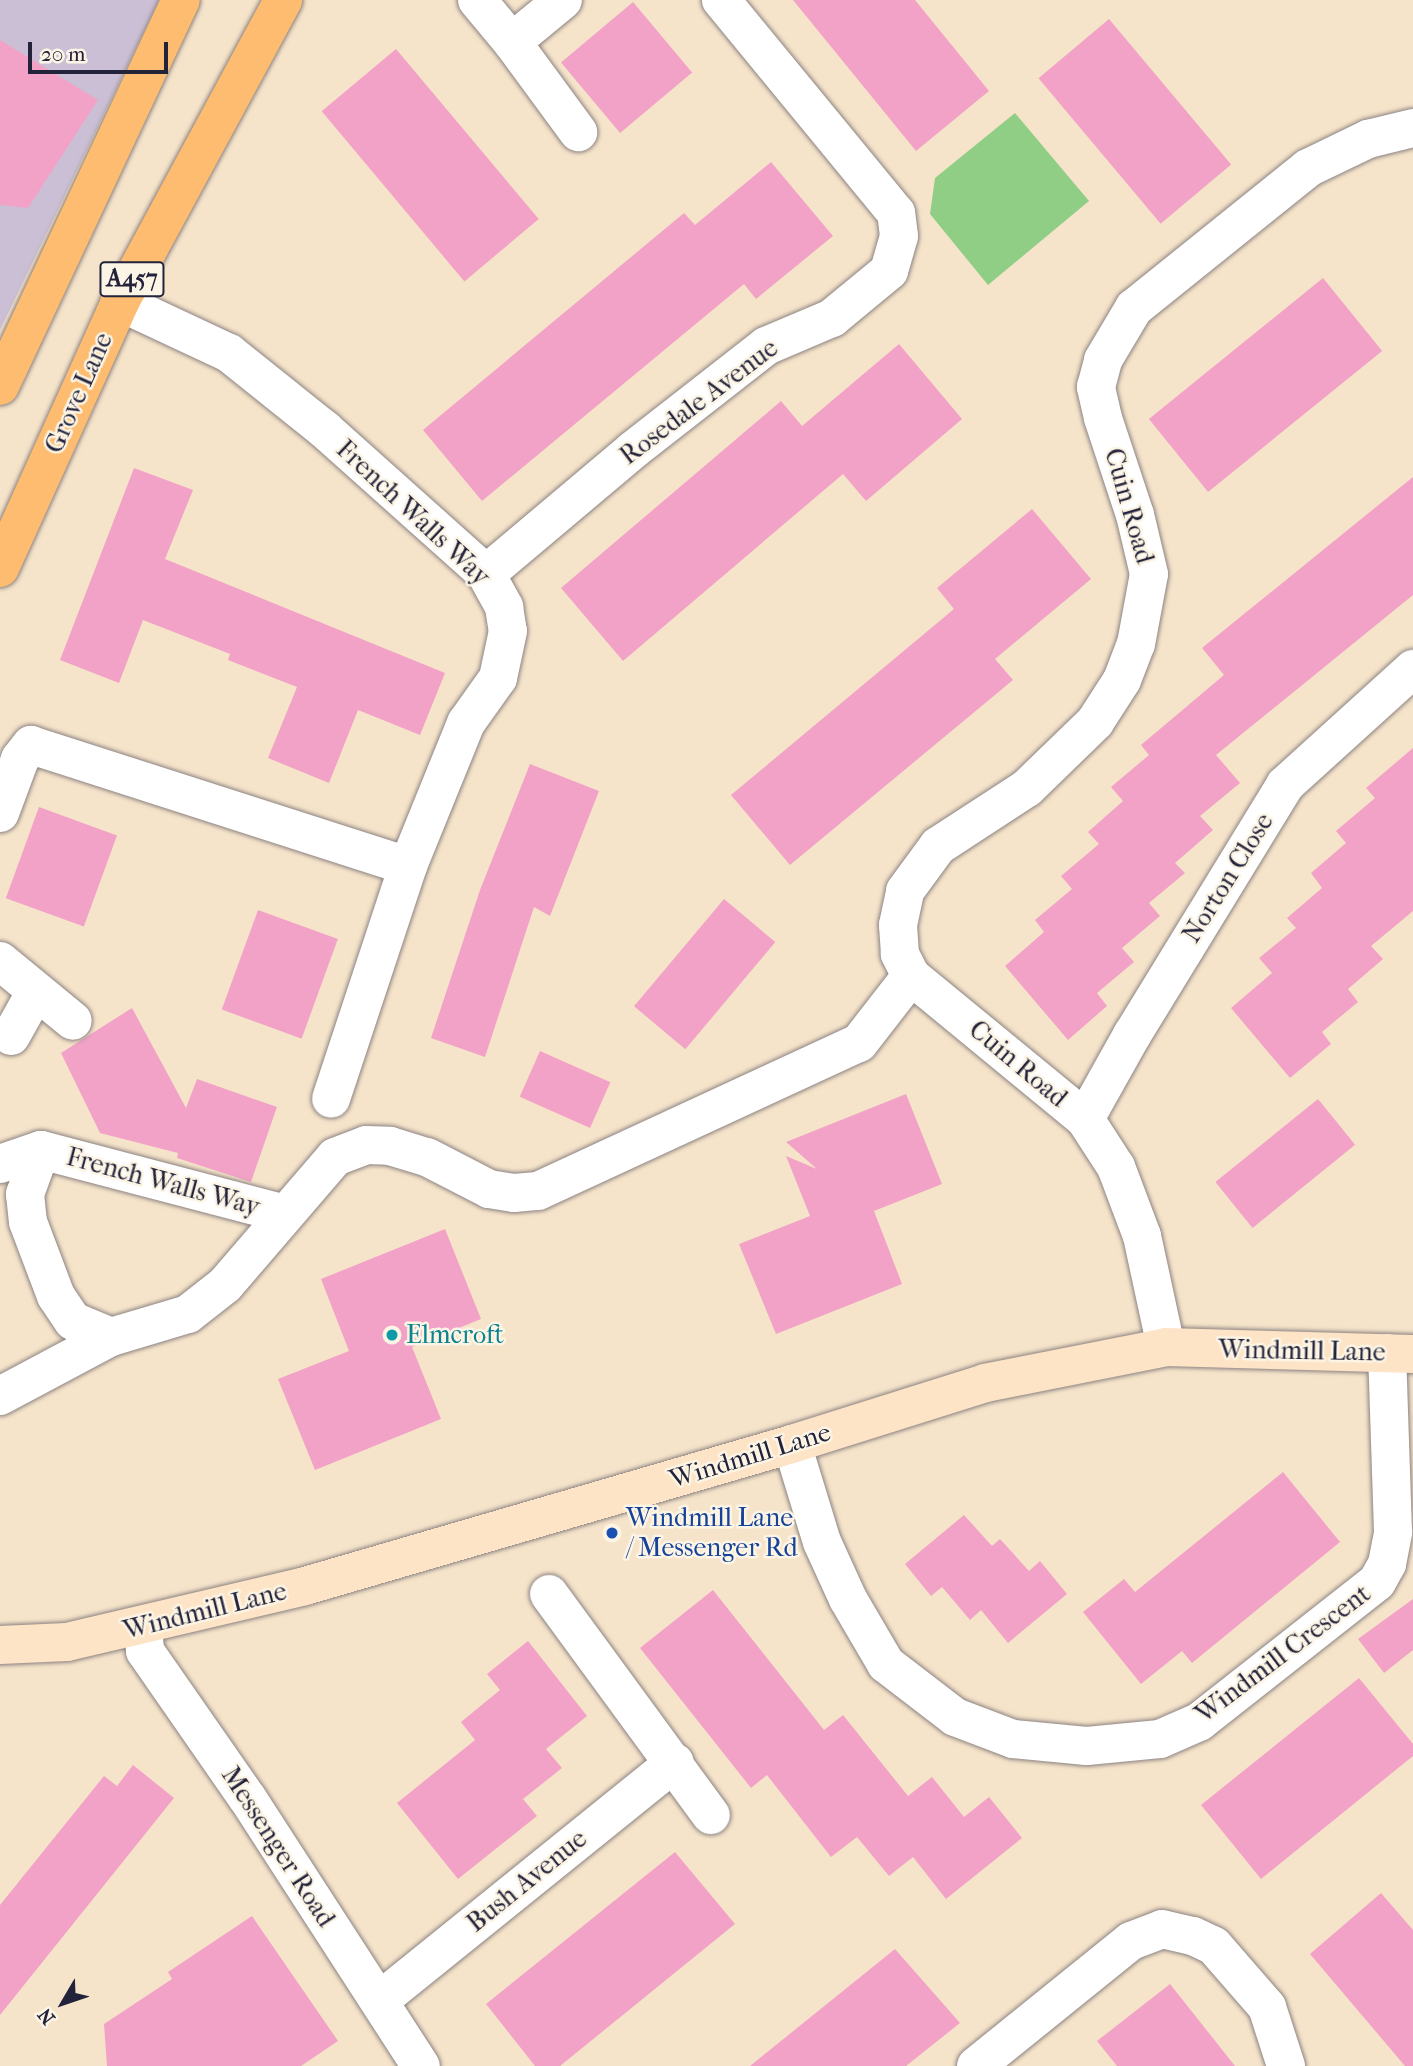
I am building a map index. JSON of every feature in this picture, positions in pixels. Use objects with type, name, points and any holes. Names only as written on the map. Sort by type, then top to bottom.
[{"type":"main road","name":"A457","points":[[0,386],[181,0]]},
{"type":"main road","name":"Grove Lane","points":[[0,568],[120,302],[283,0]]},
{"type":"main road","name":"Windmill Lane","points":[[5,1647],[67,1642],[142,1627],[304,1586],[792,1444],[985,1383],[1166,1348],[1400,1354]]},
{"type":"street","points":[[477,0],[578,132]]},
{"type":"street","points":[[512,43],[563,0]]},
{"type":"street","name":"Rosedale Avenue","points":[[486,574],[633,450],[766,346],[832,318],[889,271],[898,236],[896,213],[721,0]]},
{"type":"street","name":"Cuin Road","points":[[1166,1348],[1142,1236],[1116,1167],[1085,1119],[911,976],[900,954],[898,925],[905,891],[938,846],[1027,788],[1095,722],[1122,680],[1136,644],[1149,574],[1135,516],[1102,418],[1096,387],[1104,360],[1134,308],[1308,168],[1368,139],[1413,128]]},
{"type":"street","name":"French Walls Way","points":[[41,1150],[25,1194],[28,1222],[56,1296],[73,1321],[111,1337],[188,1314],[225,1284],[285,1214],[332,1131],[408,866],[466,723],[498,678],[508,631],[504,607],[486,574],[324,429],[229,353],[120,302]]},
{"type":"street","name":"Norton Close","points":[[1085,1119],[1132,1035],[1285,785],[1413,669]]},
{"type":"street","points":[[0,813],[20,759],[32,745],[408,866]]},
{"type":"street","points":[[0,961],[73,1021]]},
{"type":"street","points":[[332,1131],[366,1145],[390,1146],[427,1157],[489,1189],[538,1191],[859,1044],[911,976]]},
{"type":"street","points":[[11,1037],[36,991]]},
{"type":"street","name":"French Walls Way","points":[[0,1164],[41,1150],[285,1214]]},
{"type":"street","points":[[0,1396],[111,1337]]},
{"type":"street","name":"Windmill Crescent","points":[[792,1444],[822,1542],[848,1599],[886,1664],[955,1717],[1013,1739],[1087,1746],[1160,1739],[1199,1722],[1377,1582],[1387,1564],[1393,1532],[1400,1354]]},
{"type":"street","points":[[549,1594],[675,1762],[711,1815]]},
{"type":"street","name":"Messenger Road","points":[[142,1627],[145,1651],[248,1799],[421,2066]]},
{"type":"street","name":"Bush Avenue","points":[[379,2001],[675,1762]]},
{"type":"street","points":[[976,2066],[1131,1941],[1162,1929],[1193,1936],[1214,1946],[1267,2007],[1286,2066]]},
{"type":"shaded area","points":[[0,0],[159,0],[0,330]]},
{"type":"green space","points":[[1015,113],[1089,201],[988,285],[930,214],[935,178]]},
{"type":"building","points":[[793,0],[915,0],[989,91],[916,151]]},
{"type":"building","points":[[633,2],[692,72],[620,133],[561,62]]},
{"type":"building","points":[[1109,19],[1231,165],[1161,224],[1039,78]]},
{"type":"building","points":[[0,40],[98,100],[28,208],[0,205]]},
{"type":"building","points":[[396,49],[539,219],[464,281],[322,111]]},
{"type":"building","points":[[771,162],[833,236],[756,299],[744,284],[482,501],[423,430],[684,213],[695,225]]},
{"type":"building","points":[[1323,278],[1382,351],[1208,492],[1149,419]]},
{"type":"building","points":[[899,344],[962,419],[866,501],[843,474],[623,661],[561,588],[781,401],[802,426]]},
{"type":"building","points":[[134,468],[193,490],[165,559],[445,673],[420,735],[358,710],[329,783],[268,758],[297,687],[228,660],[230,654],[143,620],[119,683],[60,660]]},
{"type":"building","points":[[1413,477],[1413,595],[1216,755],[1240,783],[1200,816],[1213,830],[1175,863],[1185,873],[1149,903],[1160,916],[1122,948],[1134,962],[1097,993],[1107,1006],[1068,1040],[1005,966],[1044,932],[1035,920],[1072,889],[1061,876],[1099,844],[1088,832],[1123,801],[1111,787],[1149,755],[1141,745],[1224,675],[1202,648]]},
{"type":"building","points":[[1032,509],[1091,579],[995,659],[1013,680],[790,865],[731,795],[954,609],[937,588]]},
{"type":"building","points":[[1413,748],[1413,911],[1371,946],[1383,959],[1348,989],[1358,1002],[1322,1032],[1331,1044],[1290,1078],[1231,1008],[1272,973],[1259,958],[1296,928],[1287,918],[1322,888],[1311,873],[1346,843],[1336,831],[1375,798],[1366,788]]},
{"type":"building","points":[[530,764],[599,791],[550,916],[534,907],[485,1057],[431,1038],[480,890]]},
{"type":"building","points":[[39,807],[117,835],[84,927],[6,898]]},
{"type":"building","points":[[724,899],[775,942],[685,1049],[634,1006]]},
{"type":"building","points":[[258,910],[338,939],[302,1039],[222,1010]]},
{"type":"building","points":[[132,1008],[186,1108],[197,1079],[277,1107],[251,1182],[177,1158],[178,1153],[100,1133],[61,1053]]},
{"type":"building","points":[[540,1051],[610,1082],[590,1128],[520,1097]]},
{"type":"building","points":[[906,1094],[942,1184],[874,1211],[902,1284],[776,1334],[739,1244],[810,1216],[786,1156],[817,1169],[786,1142]]},
{"type":"building","points":[[1318,1099],[1355,1145],[1253,1228],[1215,1182]]},
{"type":"building","name":"Elmcroft","points":[[445,1229],[481,1319],[412,1347],[441,1419],[315,1470],[278,1379],[349,1351],[321,1279]]},
{"type":"building","points":[[1283,1472],[1340,1542],[1192,1663],[1182,1651],[1141,1684],[1083,1612],[1124,1579],[1135,1592]]},
{"type":"building","points":[[964,1515],[992,1546],[1000,1539],[1029,1571],[1040,1561],[1067,1594],[1008,1643],[981,1610],[970,1620],[942,1587],[931,1596],[905,1564]]},
{"type":"building","points":[[713,1590],[824,1730],[843,1715],[908,1796],[932,1777],[964,1817],[989,1797],[1022,1838],[946,1899],[913,1857],[889,1876],[857,1837],[831,1857],[767,1775],[751,1788],[640,1648]]},
{"type":"building","points":[[1413,1599],[1413,1650],[1384,1673],[1358,1639]]},
{"type":"building","points":[[528,1641],[587,1716],[546,1749],[562,1768],[523,1799],[537,1816],[458,1879],[397,1803],[475,1740],[461,1722],[500,1690],[487,1674]]},
{"type":"building","points":[[1359,1678],[1413,1744],[1413,1756],[1261,1879],[1201,1805]]},
{"type":"building","points":[[133,1765],[174,1798],[0,2015],[0,1905],[104,1776],[117,1786]]},
{"type":"building","points":[[675,1852],[735,1924],[560,2066],[535,2066],[486,2004]]},
{"type":"building","points":[[1381,1893],[1413,1930],[1413,2066],[1405,2066],[1310,1954]]},
{"type":"building","points":[[252,1916],[338,2041],[301,2066],[107,2066],[104,2024],[172,1979],[168,1972]]},
{"type":"building","points":[[895,1949],[960,2023],[906,2066],[750,2066]]},
{"type":"building","points":[[1170,1984],[1235,2066],[1117,2066],[1097,2041]]},
{"type":"place","name":"Elmcroft","points":[[392,1335]]},
{"type":"place","name":"Windmill Lane / Messenger Rd","points":[[612,1533]]}]
